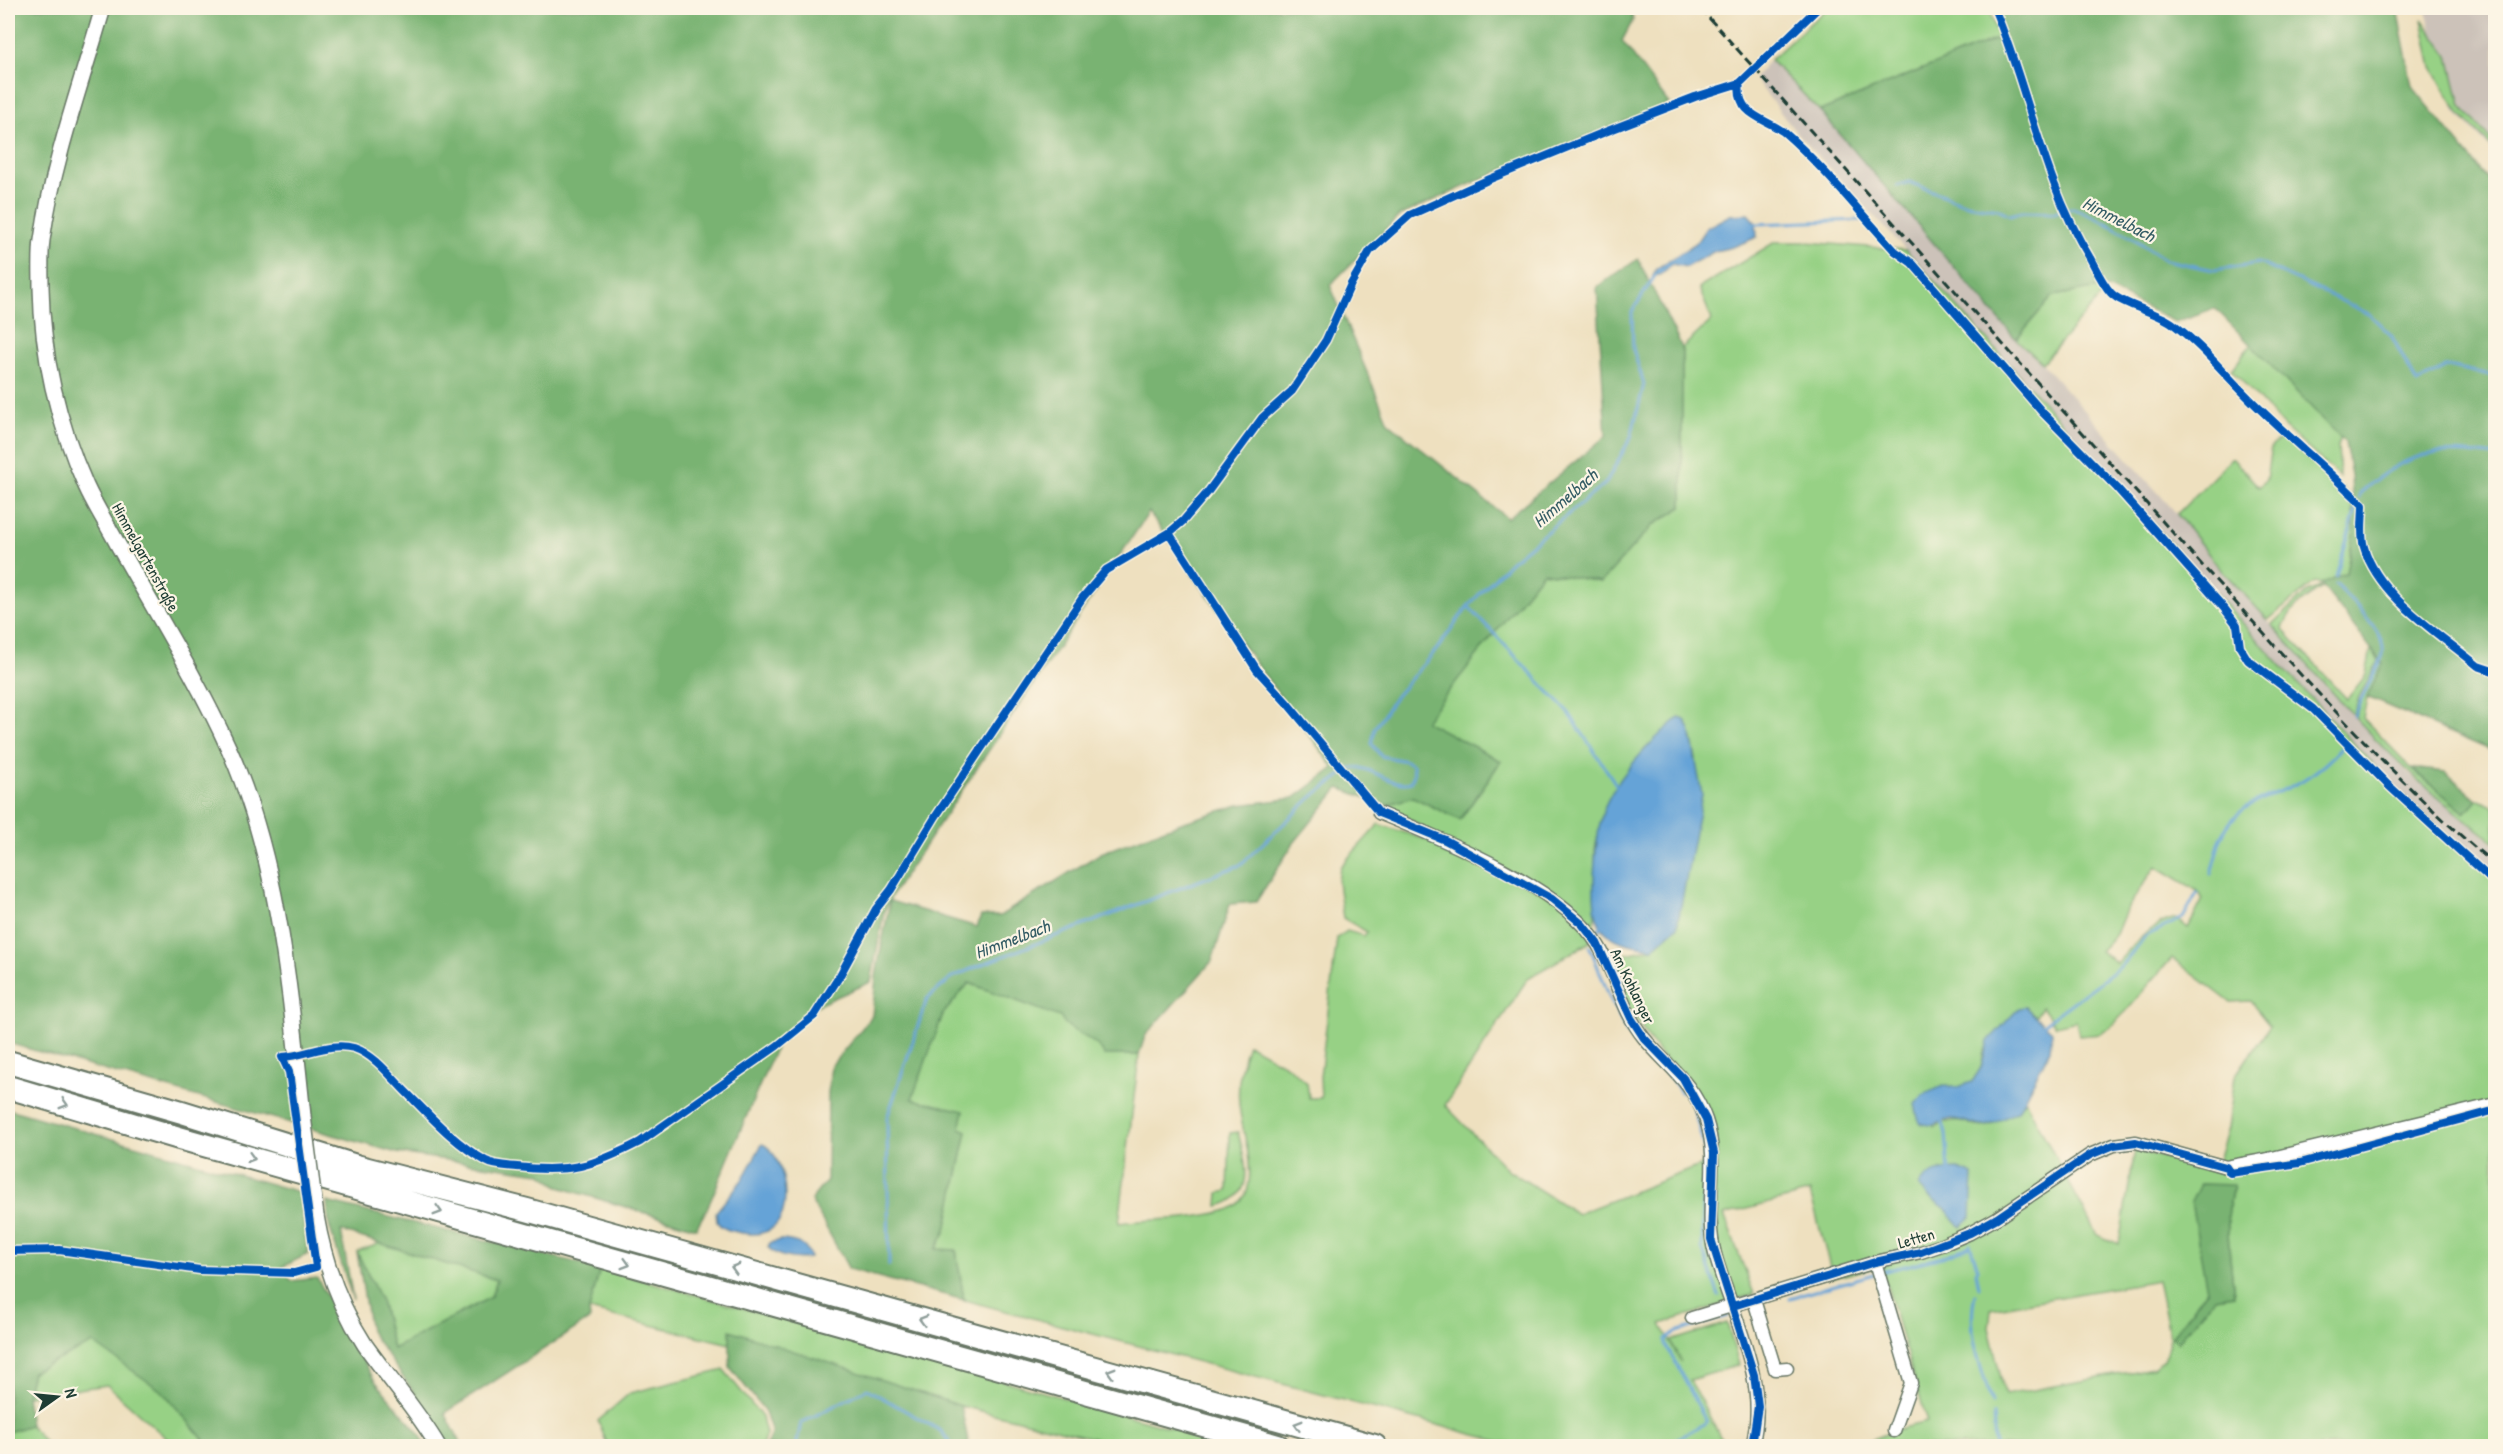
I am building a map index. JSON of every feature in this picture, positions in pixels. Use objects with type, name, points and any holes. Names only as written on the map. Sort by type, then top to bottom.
[{"type":"highway","points":[[8,1062],[182,1112],[356,1166],[550,1216],[1375,1446]]},
{"type":"highway","points":[[8,1087],[201,1144],[1278,1446]]},
{"type":"street","name":"Himmelgartenstraße","points":[[103,8],[58,162],[42,242],[42,313],[53,391],[69,444],[87,488],[195,680],[229,749],[244,787],[267,865],[276,911],[316,1216],[326,1262],[350,1318],[365,1345],[422,1419],[438,1446]]},
{"type":"street","name":"Am Kohlanger","points":[[1379,813],[1445,840],[1552,899],[1582,924],[1597,944],[1631,1018],[1644,1038],[1683,1078],[1706,1120],[1714,1153],[1711,1239],[1732,1306]]},
{"type":"street","name":"Letten","points":[[1692,1318],[1875,1262],[1921,1252],[1970,1233],[1997,1218],[2090,1155],[2114,1145],[2136,1142],[2226,1167],[2264,1160],[2496,1104]]},
{"type":"street","points":[[1875,1262],[1911,1383],[1894,1431]]},
{"type":"street","points":[[1754,1300],[1775,1370],[1787,1368]]},
{"type":"street","points":[[1732,1306],[1754,1375],[1758,1406],[1752,1446]]},
{"type":"shaded area","points":[[2425,8],[2495,8],[2495,153],[2455,112]]},
{"type":"shaded area","points":[[1770,60],[1820,111],[2016,339],[2042,363],[2177,514],[2218,566],[2381,745],[2408,773],[2495,844],[2495,878],[2396,789],[2287,672],[1947,294],[1795,131],[1754,78]]},
{"type":"green space","points":[[8,8],[1631,8],[1633,20],[1622,41],[1669,104],[1488,176],[1399,216],[1330,285],[1388,422],[1507,518],[1606,436],[1597,287],[1638,259],[1682,348],[1682,507],[1653,525],[1601,582],[1543,572],[1425,721],[1501,761],[1460,820],[1413,797],[1386,805],[1339,788],[1293,844],[1256,902],[1230,904],[1212,961],[1145,1036],[1139,1055],[1104,1055],[1095,1044],[1070,1028],[1060,1017],[969,983],[943,1014],[912,1099],[964,1111],[960,1128],[967,1131],[946,1230],[936,1249],[956,1250],[964,1300],[849,1269],[811,1200],[827,1180],[828,1093],[831,1066],[872,1016],[877,969],[890,901],[977,927],[981,916],[1000,916],[1101,853],[1181,823],[1239,805],[1294,798],[1334,768],[1254,661],[1149,512],[893,893],[884,911],[871,982],[809,1009],[778,1042],[707,1209],[696,1228],[559,1187],[540,1173],[397,1153],[8,1043]]},
{"type":"green space","points":[[1827,8],[1988,8],[1999,38],[1820,111],[1770,60]]},
{"type":"green space","points":[[1996,8],[2397,8],[2412,86],[2495,188],[2495,752],[2367,697],[2383,664],[2321,584],[2346,573],[2354,532],[2351,475],[2345,442],[2215,308],[2175,322],[2105,287],[2053,296],[2016,339],[1820,111],[2004,36]]},
{"type":"green space","points":[[2422,19],[2449,56],[2461,106],[2495,144],[2495,150],[2458,112],[2432,68]]},
{"type":"green space","points":[[1775,242],[1806,242],[1906,250],[2287,672],[2396,789],[2495,880],[2495,1446],[1855,1446],[1902,1428],[1927,1422],[1881,1266],[1833,1278],[1810,1192],[1724,1215],[1754,1294],[1661,1324],[1681,1362],[1671,1341],[1727,1323],[1739,1365],[1690,1380],[1725,1446],[1517,1446],[964,1300],[956,1250],[936,1250],[946,1230],[967,1131],[911,1099],[943,1014],[969,983],[1060,1017],[1100,1047],[1104,1055],[1139,1055],[1119,1223],[1199,1216],[1225,1211],[1239,1204],[1246,1192],[1249,1179],[1249,1163],[1239,1095],[1240,1073],[1248,1044],[1289,1067],[1307,1083],[1309,1098],[1321,1098],[1320,1077],[1337,938],[1347,931],[1364,936],[1367,932],[1343,918],[1338,882],[1340,867],[1379,824],[1430,841],[1434,834],[1386,805],[1413,797],[1460,820],[1501,761],[1424,721],[1543,572],[1601,582],[1653,525],[1682,507],[1682,348],[1712,320],[1699,288]],"holes":[[[1679,718],[1685,720],[1690,730],[1696,759],[1653,948],[1609,958],[1627,1004],[1647,1036],[1710,1122],[1717,1148],[1702,1165],[1577,1214],[1507,1169],[1445,1105],[1528,978],[1590,942],[1596,911],[1595,849],[1605,806],[1644,750]],[[2156,866],[2196,890],[2203,899],[2188,928],[2176,918],[2158,925],[2143,936],[2117,963],[2100,951],[2116,934],[2126,910]],[[2172,958],[2230,1002],[2250,1001],[2270,1026],[2235,1076],[2228,1128],[2218,1160],[2226,1173],[2135,1150],[2119,1244],[2097,1235],[2025,1100],[2017,1110],[1990,1125],[1982,1127],[1953,1121],[1934,1127],[1943,1086],[1959,1087],[1972,1082],[1981,1068],[1984,1051],[2025,1007],[2036,1016],[2042,1007],[2056,1026],[2076,1021],[2079,1036],[2101,1034],[2115,1023]],[[1958,1169],[1973,1175],[1971,1194],[1961,1227],[1945,1208],[1929,1197],[1941,1170]],[[2200,1184],[2234,1186],[2230,1199],[2228,1226],[2234,1295],[2214,1298],[2178,1342],[2172,1336],[2207,1290]],[[2158,1280],[2170,1338],[2165,1358],[2153,1368],[2005,1395],[1989,1328],[1991,1309]]]},
{"type":"green space","points":[[2102,287],[2102,295],[2042,363],[2016,339],[2053,296]]},
{"type":"green space","points":[[2251,344],[2341,436],[2338,446],[2340,477],[2284,427],[2232,370]]},
{"type":"green space","points":[[2283,436],[2353,498],[2354,532],[2346,573],[2321,584],[2315,582],[2268,620],[2218,566],[2177,514],[2232,458],[2259,487],[2266,480],[2271,447]]},
{"type":"green space","points":[[2323,586],[2326,589],[2322,588],[2304,600],[2293,611],[2283,630],[2347,699],[2366,675],[2371,649],[2379,660],[2359,697],[2353,715],[2272,625],[2306,593]]},
{"type":"green space","points":[[2381,662],[2383,664],[2367,697],[2363,718],[2411,768],[2465,813],[2477,799],[2495,807],[2495,842],[2422,783],[2355,717]]},
{"type":"green space","points":[[2411,768],[2445,772],[2477,799],[2465,813]]},
{"type":"green space","points":[[8,1109],[299,1192],[308,1254],[282,1267],[291,1281],[317,1278],[375,1381],[421,1436],[425,1446],[209,1446],[163,1392],[93,1343],[32,1372],[26,1396],[30,1425],[8,1432]]},
{"type":"green space","points":[[1238,1132],[1245,1166],[1244,1186],[1231,1201],[1218,1206],[1219,1193],[1228,1191],[1230,1133]]},
{"type":"green space","points":[[2200,1184],[2234,1185],[2230,1198],[2228,1226],[2234,1295],[2214,1298],[2178,1342],[2172,1336],[2207,1290],[2191,1202]]},
{"type":"green space","points":[[327,1202],[600,1268],[589,1310],[590,1319],[445,1413],[462,1446],[446,1446],[435,1422],[370,1331],[357,1252],[381,1301],[393,1349],[491,1297],[497,1280],[341,1231],[353,1300],[329,1225]]},
{"type":"green space","points":[[381,1243],[497,1280],[491,1297],[393,1349],[381,1301],[357,1252]]},
{"type":"green space","points":[[600,1268],[1236,1446],[1125,1446],[961,1406],[731,1331],[730,1344],[589,1310]]},
{"type":"green space","points":[[730,1330],[961,1406],[969,1446],[766,1446],[772,1432],[764,1410],[730,1367]]},
{"type":"green space","points":[[93,1342],[163,1392],[209,1446],[175,1446],[107,1385],[26,1396],[32,1372]]},
{"type":"green space","points":[[724,1370],[762,1417],[766,1434],[762,1446],[608,1446],[598,1421],[630,1393]]},
{"type":"green space","points":[[30,1425],[48,1446],[8,1446],[8,1432]]},
{"type":"water","points":[[1748,214],[1756,223],[1757,237],[1733,247],[1715,251],[1686,267],[1672,264],[1660,275],[1653,276],[1656,269],[1696,243],[1706,228],[1730,215]]},
{"type":"water","points":[[1679,718],[1685,720],[1690,730],[1702,795],[1677,927],[1653,948],[1639,946],[1610,936],[1600,925],[1596,915],[1594,884],[1599,831],[1605,806],[1618,782],[1658,736]]},
{"type":"water","points":[[2025,1007],[2052,1031],[2050,1050],[2018,1111],[1986,1126],[1955,1119],[1934,1125],[1919,1123],[1915,1104],[1923,1095],[1943,1086],[1958,1087],[1972,1082],[1981,1068],[1988,1041],[2019,1008]]},
{"type":"water","points":[[762,1144],[770,1150],[778,1162],[783,1178],[785,1195],[783,1212],[776,1225],[762,1233],[731,1231],[719,1225],[716,1212],[742,1180]]},
{"type":"water","points":[[1958,1169],[1973,1175],[1971,1217],[1961,1227],[1945,1208],[1929,1197],[1919,1186],[1930,1175]]},
{"type":"water","points":[[781,1240],[804,1246],[810,1258],[782,1256],[768,1247],[770,1243]]},
{"type":"waterway","name":"Himmelbach","points":[[1897,186],[1909,182],[1966,204],[1998,209],[2010,215],[2023,212],[2053,213],[2073,208],[2133,238],[2166,260],[2214,270],[2259,263],[2325,293]]},
{"type":"waterway","name":"Himmelbach","points":[[1755,224],[1861,220]]},
{"type":"waterway","name":"Himmelbach","points":[[1346,771],[1362,768],[1394,781],[1411,782],[1414,774],[1413,765],[1406,761],[1381,756],[1372,744],[1375,728],[1396,696],[1437,649],[1468,606],[1510,562],[1606,483],[1631,437],[1644,384],[1633,349],[1632,312],[1656,274]]},
{"type":"waterway","name":"Himmelbach","points":[[2325,293],[2369,314],[2391,335],[2417,383],[2447,366],[2496,376]]},
{"type":"waterway","points":[[2359,498],[2360,493],[2393,468],[2422,456],[2455,452],[2496,456]]},
{"type":"waterway","points":[[2336,576],[2357,506]]},
{"type":"waterway","points":[[2336,584],[2367,618],[2375,629],[2383,648],[2379,665],[2354,716]]},
{"type":"waterway","points":[[1468,606],[1569,713],[1619,789]]},
{"type":"waterway","points":[[2211,874],[2223,834],[2239,813],[2248,806],[2309,777],[2342,747]]},
{"type":"waterway","name":"Himmelbach","points":[[889,1265],[887,1118],[927,999],[953,977],[983,964],[1240,865],[1312,797],[1342,775]]},
{"type":"waterway","points":[[2041,1026],[2119,968],[2146,936],[2183,918],[2197,893]]},
{"type":"waterway","points":[[1598,931],[1602,925]]},
{"type":"waterway","points":[[1590,947],[1610,998],[1632,1038]]},
{"type":"waterway","points":[[1648,1053],[1663,1067],[1681,1092]]},
{"type":"waterway","points":[[1694,1110],[1705,1150],[1702,1248],[1719,1296]]},
{"type":"waterway","points":[[1942,1120],[1946,1134],[1949,1172]]},
{"type":"waterway","points":[[1970,1244],[1978,1269],[1976,1272],[1979,1287]]},
{"type":"waterway","points":[[1881,1272],[1942,1257],[1970,1246]]},
{"type":"waterway","points":[[1790,1298],[1874,1274]]},
{"type":"waterway","points":[[1975,1294],[1972,1322],[1976,1349],[1992,1403]]},
{"type":"waterway","points":[[1664,1446],[1707,1422],[1666,1345],[1666,1339],[1676,1332],[1728,1316]]},
{"type":"waterway","name":"Himmelbach","points":[[796,1446],[801,1423],[867,1389],[941,1431],[950,1446]]},
{"type":"waterway","points":[[1993,1415],[1995,1446]]},
{"type":"railway","points":[[1700,8],[2301,675],[2444,821],[2496,865]]},
{"type":"cycle path","points":[[8,1251],[59,1250],[200,1270],[294,1273],[316,1267],[289,1072],[282,1057],[336,1046],[354,1048],[369,1056],[453,1138],[493,1164],[536,1169],[581,1166],[609,1157],[640,1142],[777,1046],[814,1016],[839,977],[876,909],[891,890],[936,816],[1083,597],[1106,570],[1169,533],[1183,521],[1207,493],[1262,418],[1292,391],[1326,340],[1351,284],[1370,251],[1410,215],[1605,132],[1695,97],[1740,83],[1818,8]]},
{"type":"cycle path","points":[[1994,8],[2060,198],[2099,276],[2111,293],[2131,305],[2166,319],[2184,333],[2260,409],[2363,505],[2364,547],[2371,565],[2382,582],[2412,613],[2478,666],[2496,672]]},
{"type":"cycle path","points":[[1740,83],[1742,103],[1747,109],[1785,133],[1828,175],[1895,251],[1912,263],[2043,413],[2117,488],[2224,608],[2237,625],[2240,647],[2248,660],[2313,709],[2388,785],[2496,884]]},
{"type":"cycle path","points":[[1169,533],[1257,670],[1379,813],[1445,840],[1552,899],[1582,924],[1597,943],[1631,1018],[1644,1038],[1683,1078],[1706,1120],[1714,1153],[1711,1239],[1754,1375],[1758,1406],[1752,1446]]},
{"type":"cycle path","points":[[1733,1306],[1875,1262],[1921,1252],[1970,1233],[1997,1218],[2090,1155],[2114,1145],[2136,1142],[2226,1167],[2230,1173],[2300,1163],[2496,1110]]}]
